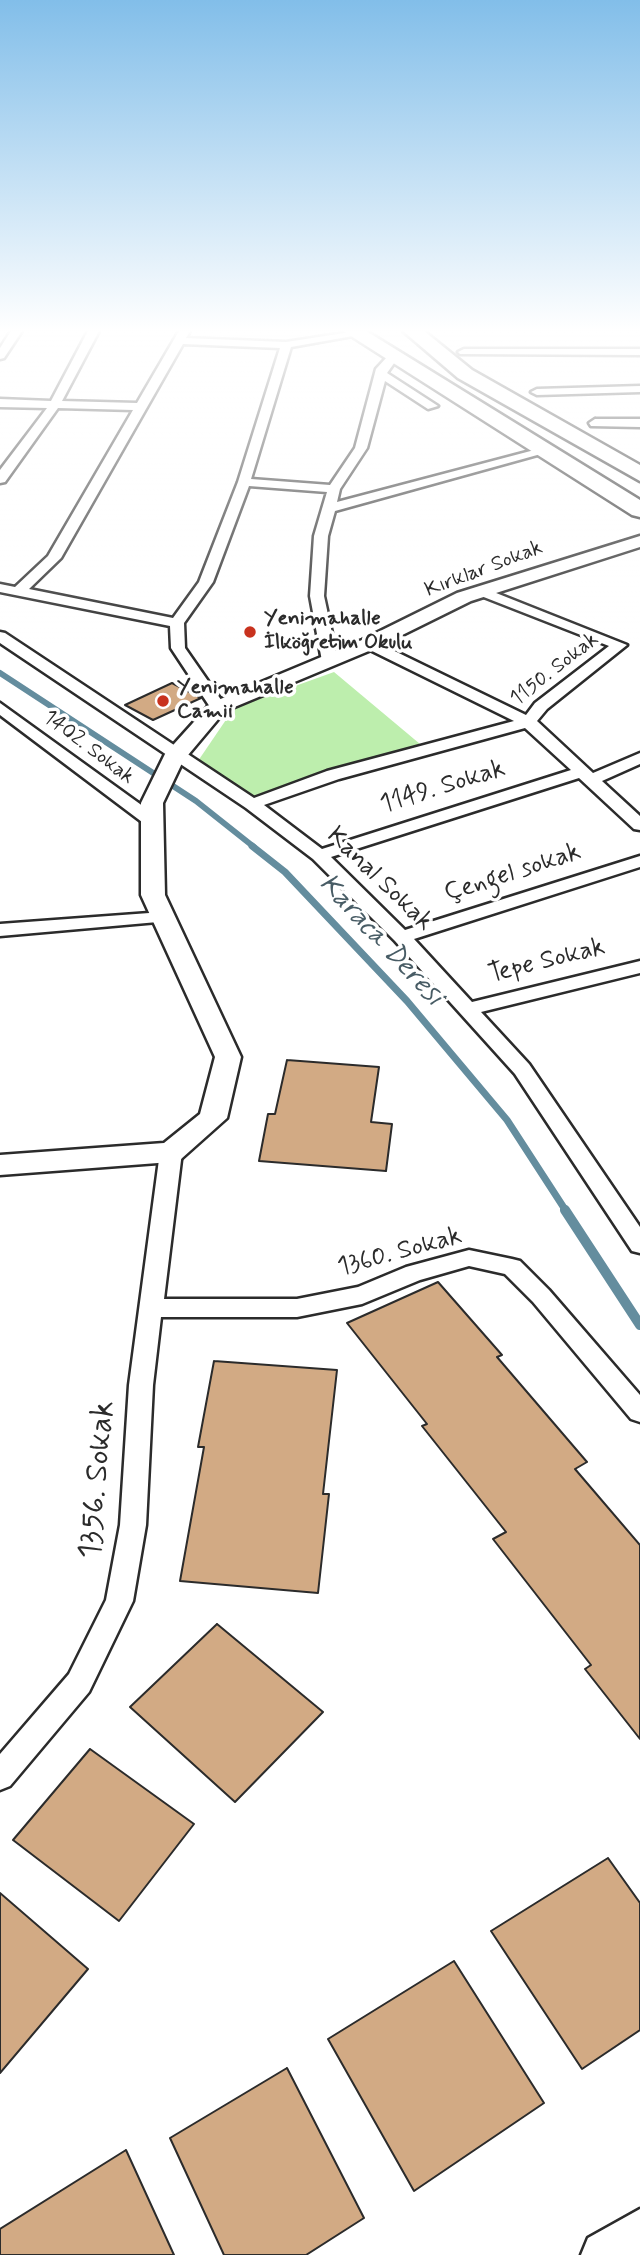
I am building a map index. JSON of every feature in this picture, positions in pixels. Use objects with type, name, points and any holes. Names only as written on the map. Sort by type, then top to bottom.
[{"type":"highway","points":[[513,436],[640,510]]},
{"type":"highway","points":[[545,436],[640,489]]},
{"type":"highway","points":[[574,436],[640,474]]},
{"type":"highway","points":[[620,436],[629,441]]},
{"type":"street","points":[[0,479],[32,436]]},
{"type":"street","points":[[18,592],[54,558],[125,436]]},
{"type":"street","points":[[218,707],[178,648],[177,623],[206,582],[244,482],[258,436]]},
{"type":"street","points":[[330,661],[317,596],[321,536],[334,489],[360,448],[364,436]]},
{"type":"street","points":[[328,508],[542,452]]},
{"type":"street","points":[[244,482],[334,489]]},
{"type":"street","name":"Kırklar Sokak","points":[[152,812],[175,757],[218,707],[369,644],[481,591],[640,541]]},
{"type":"street","points":[[0,588],[177,623]]},
{"type":"street","name":"1150. Sokak","points":[[252,804],[333,775],[528,722],[541,706],[620,645],[481,591]]},
{"type":"street","name":"Kanal Sokak","points":[[0,636],[175,757],[252,804],[319,855],[402,937],[522,1069],[640,1245]]},
{"type":"street","points":[[369,644],[528,722],[640,825]]},
{"type":"street","name":"1402. Sokak","points":[[0,708],[152,812]]},
{"type":"street","points":[[586,776],[640,758]]},
{"type":"street","name":"1149. Sokak","points":[[319,855],[586,776]]},
{"type":"street","points":[[0,1165],[171,1152],[213,1118],[228,1057],[153,895],[152,812]]},
{"type":"street","name":"Çengel sokak","points":[[402,937],[640,861]]},
{"type":"street","points":[[0,930],[163,917]]},
{"type":"street","name":"Tepe Sokak","points":[[467,1009],[640,967]]},
{"type":"street","name":"1356. Sokak","points":[[0,1776],[79,1683],[119,1601],[133,1525],[141,1385],[171,1152]]},
{"type":"street","name":"1360. Sokak","points":[[151,1308],[297,1308],[362,1295],[414,1273],[469,1258],[512,1267],[568,1326],[640,1412]]},
{"type":"street","points":[[606,2255],[640,2232]]},
{"type":"green space","points":[[334,672],[420,744],[253,796],[198,761],[234,708]]},
{"type":"building","name":"Yenimahalle Camii","points":[[172,683],[201,698],[153,720],[125,705]]},
{"type":"building","points":[[287,1060],[379,1067],[371,1122],[392,1124],[386,1171],[259,1161],[268,1114],[275,1114]]},
{"type":"building","points":[[438,1282],[502,1355],[497,1357],[587,1462],[575,1469],[640,1545],[640,1739],[585,1669],[591,1665],[493,1539],[506,1532],[422,1426],[427,1424],[347,1323]]},
{"type":"building","points":[[214,1361],[337,1370],[323,1494],[329,1494],[318,1593],[180,1581],[204,1447],[198,1447]]},
{"type":"building","points":[[217,1624],[323,1712],[235,1802],[130,1707]]},
{"type":"building","points":[[90,1749],[194,1824],[119,1921],[13,1840]]},
{"type":"building","points":[[608,1858],[640,1903],[640,2030],[582,2069],[491,1931]]},
{"type":"building","points":[[0,1893],[88,1969],[0,2073]]},
{"type":"building","points":[[454,1961],[544,2103],[414,2191],[328,2039]]},
{"type":"building","points":[[287,2068],[364,2218],[306,2255],[224,2255],[170,2138]]},
{"type":"building","points":[[126,2150],[174,2255],[0,2255],[0,2229]]},
{"type":"waterway","name":"Karaca Deresi","points":[[0,673],[196,801],[254,847]]},
{"type":"waterway","name":"Karaca Deresi","points":[[252,846],[285,872],[407,1001],[507,1120],[566,1211]]},
{"type":"waterway","name":"Karaca Deresi","points":[[565,1210],[640,1325]]},
{"type":"place","name":"Yenimahalle İlköğretim Okulu","points":[[250,632]]},
{"type":"place","name":"Yenimahalle Camii","points":[[163,701]]}]
